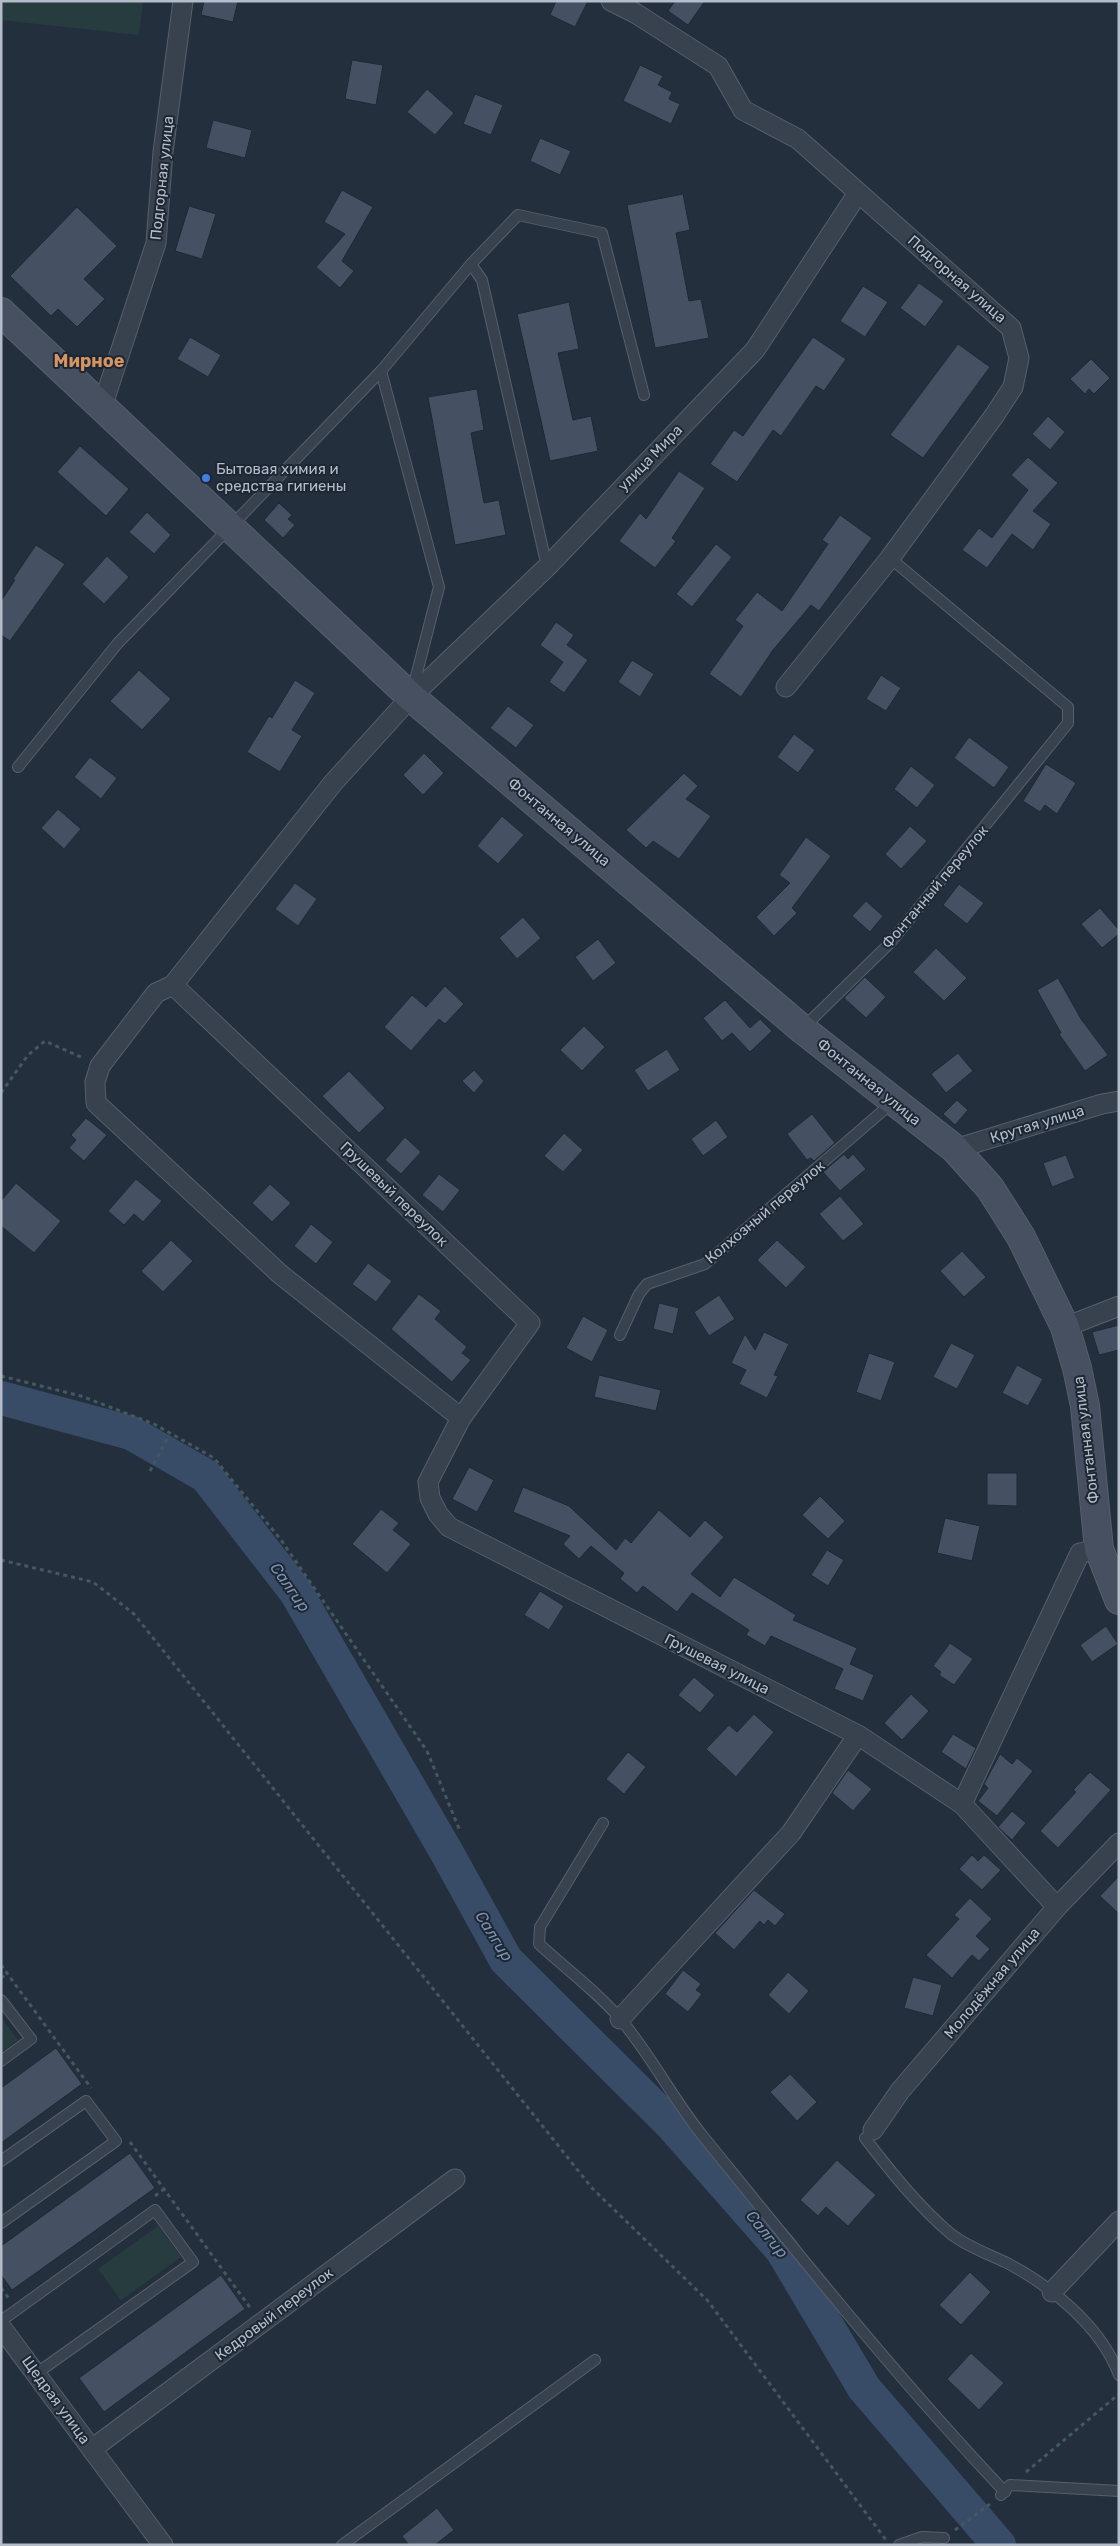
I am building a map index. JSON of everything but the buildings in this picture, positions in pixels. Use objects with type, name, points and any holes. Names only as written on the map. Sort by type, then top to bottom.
[{"type":"main road","name":"Фонтанная улица","points":[[1,312],[411,696],[802,1029],[955,1149],[990,1188],[1021,1238],[1065,1327],[1077,1368],[1085,1406],[1099,1549],[1119,1600]]},
{"type":"street","name":"Подгорная улица","points":[[102,407],[156,242],[163,152],[183,1]]},
{"type":"street","name":"Подгорная улица","points":[[611,1],[635,13],[718,66],[743,110],[798,139],[1011,328],[1018,358],[1013,386],[994,416],[890,558],[786,687]]},
{"type":"street","name":"улица Мира","points":[[100,1066],[156,993],[173,984],[333,783],[411,696],[547,567],[755,350],[858,193]]},
{"type":"street","name":"Грушевый переулок","points":[[173,984],[530,1323],[461,1418]]},
{"type":"street","points":[[100,1066],[95,1082],[96,1103],[280,1274],[461,1418]]},
{"type":"street","name":"Крутая улица","points":[[955,1149],[1119,1100]]},
{"type":"street","points":[[1065,1327],[1119,1306]]},
{"type":"street","name":"Грушевая улица","points":[[461,1418],[428,1482],[430,1498],[438,1514],[449,1527],[858,1735],[962,1804],[1057,1907]]},
{"type":"street","points":[[962,1804],[1080,1553],[1099,1549]]},
{"type":"street","points":[[620,2019],[791,1832],[858,1735]]},
{"type":"street","name":"Молодёжная улица","points":[[864,2137],[900,2091],[1057,1907],[1119,1843]]},
{"type":"street","name":"Кедровый переулок","points":[[92,2449],[455,2179]]},
{"type":"street","points":[[1052,2292],[1119,2221]]},
{"type":"street","name":"Щедрая улица","points":[[1,2328],[37,2373],[163,2545]]},
{"type":"lane","points":[[18,767],[118,643],[381,371],[471,264],[518,215],[602,233],[644,395]]},
{"type":"lane","points":[[471,264],[482,280],[547,567]]},
{"type":"lane","points":[[381,371],[438,587],[411,696]]},
{"type":"lane","name":"Фонтанный переулок","points":[[802,1029],[891,942],[1068,724],[1068,707],[890,558]]},
{"type":"lane","name":"Колхозный переулок","points":[[620,1335],[639,1294],[647,1284],[705,1264],[893,1102]]},
{"type":"lane","points":[[602,1823],[540,1927],[539,1944],[620,2019],[663,2076],[698,2130],[828,2292],[939,2422],[1005,2491],[1119,2491]]},
{"type":"lane","points":[[1,2000],[30,2039],[1,2061]]},
{"type":"lane","points":[[1,2161],[86,2101],[116,2141],[1,2223]]},
{"type":"lane","points":[[864,2137],[897,2180],[952,2235],[1007,2264],[1052,2292],[1084,2321],[1114,2361],[1119,2375]]},
{"type":"lane","points":[[1,2321],[155,2210],[193,2262],[37,2373]]},
{"type":"lane","points":[[342,2545],[595,2360]]},
{"type":"lane","points":[[899,2545],[922,2537],[944,2538]]},
{"type":"path","points":[[1,1093],[28,1055],[45,1041],[100,1066]]},
{"type":"path","points":[[1,1376],[81,1396],[154,1424],[214,1458],[281,1540],[427,1751],[460,1830]]},
{"type":"path","points":[[150,1471],[169,1435]]},
{"type":"path","points":[[1,1560],[93,1582],[134,1614],[592,2188],[708,2301],[890,2545]]},
{"type":"path","points":[[1,1978],[7,1973]]},
{"type":"path","points":[[944,2538],[1005,2491],[1119,2394]]},
{"type":"green space","points":[[1,1],[143,1],[139,35],[1,20]]},
{"type":"green space","points":[[1,2017],[18,2040],[1,2052]]},
{"type":"green space","points":[[158,2226],[181,2257],[121,2300],[98,2269]]},
{"type":"waterway","name":"Салгир","points":[[1,1398],[131,1433],[206,1476],[296,1592],[447,1853],[506,1960],[672,2125],[782,2250],[864,2388],[999,2545]]},
{"type":"place","name":"Бытовая химия и средства гигиены","points":[[206,478]]},
{"type":"district","name":"Мирное","points":[[89,361]]}]
